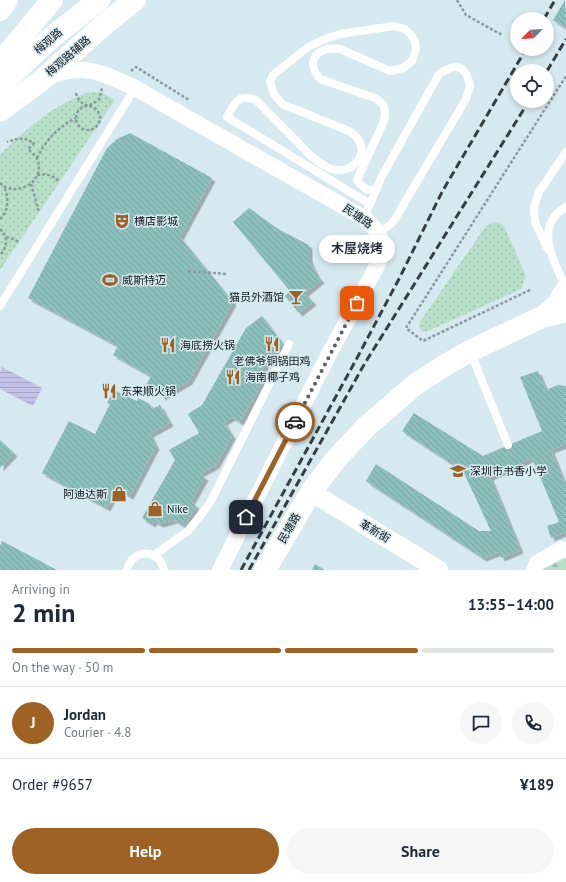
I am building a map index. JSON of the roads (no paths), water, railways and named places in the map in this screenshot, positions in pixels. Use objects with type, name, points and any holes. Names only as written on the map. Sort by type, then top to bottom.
[{"type":"main road","points":[[0,6],[3,0]]},
{"type":"main road","points":[[0,10],[7,0]]},
{"type":"main road","points":[[0,63],[52,0]]},
{"type":"main road","name":"梅观路","points":[[0,86],[52,37],[98,0]]},
{"type":"main road","name":"梅观路辅路","points":[[0,111],[42,80],[106,23],[135,0]]},
{"type":"main road","name":"民塘路","points":[[542,317],[556,305],[566,289]]},
{"type":"main road","name":"民塘路","points":[[265,570],[310,492],[336,458],[366,427],[416,384],[447,364],[470,351],[542,317],[566,310]]},
{"type":"street","name":"民塘路","points":[[42,80],[60,72],[78,69],[98,72],[135,88],[367,211],[381,240],[382,248],[378,264],[329,354],[220,570]]},
{"type":"street","name":"革新街","points":[[310,492],[438,570]]},
{"type":"street","points":[[534,570],[537,563],[562,549],[566,550]]},
{"type":"lane","points":[[377,189],[367,190],[357,180],[384,121],[385,110],[383,103],[375,98],[320,79],[314,72],[313,62],[315,55],[322,50],[331,48],[340,49],[390,71],[404,68],[412,61],[416,50],[415,41],[412,35],[405,29],[394,26],[340,34],[308,47],[272,75],[270,82],[274,94],[282,104],[349,131],[358,138],[362,149],[360,158],[354,166],[345,171],[334,170],[312,157],[256,100],[247,97],[240,99],[234,104],[227,117],[367,211],[377,189],[382,176],[439,74],[455,66],[464,70],[470,86],[466,99],[395,219],[390,225],[378,232]]},
{"type":"lane","points":[[0,306],[135,88]]},
{"type":"lane","points":[[566,152],[539,192],[534,207],[535,222],[566,289]]},
{"type":"lane","points":[[549,250],[548,239],[550,222],[566,207]]},
{"type":"lane","points":[[154,555],[188,531],[210,503],[289,344]]},
{"type":"lane","points":[[470,351],[508,445]]},
{"type":"lane","points":[[127,570],[131,560],[136,556],[147,554],[154,555],[159,559],[164,570]]},
{"type":"water","points":[[2,367],[42,388],[33,406],[0,389],[0,372]]},
{"type":"railway","points":[[548,12],[555,0]]},
{"type":"railway","points":[[551,64],[566,39]]},
{"type":"railway","points":[[241,570],[357,358],[400,277],[442,192],[522,56]]},
{"type":"railway","points":[[249,570],[365,363],[525,108]]},
{"type":"place","name":"横店影城","points":[[122,221]]},
{"type":"place","name":"威斯特迈","points":[[110,280]]},
{"type":"place","name":"猫员外酒馆","points":[[296,297]]},
{"type":"place","name":"木屋烧烤","points":[[357,303]]},
{"type":"place","name":"老佛爷铜锅田鸡","points":[[272,344]]},
{"type":"place","name":"海底捞火锅","points":[[168,345]]},
{"type":"place","name":"海南椰子鸡","points":[[233,377]]},
{"type":"place","name":"东来顺火锅","points":[[109,391]]},
{"type":"place","name":"深圳市书香小学","points":[[458,471]]},
{"type":"place","name":"阿迪达斯","points":[[119,494]]},
{"type":"place","name":"Nike","points":[[155,509]]}]
